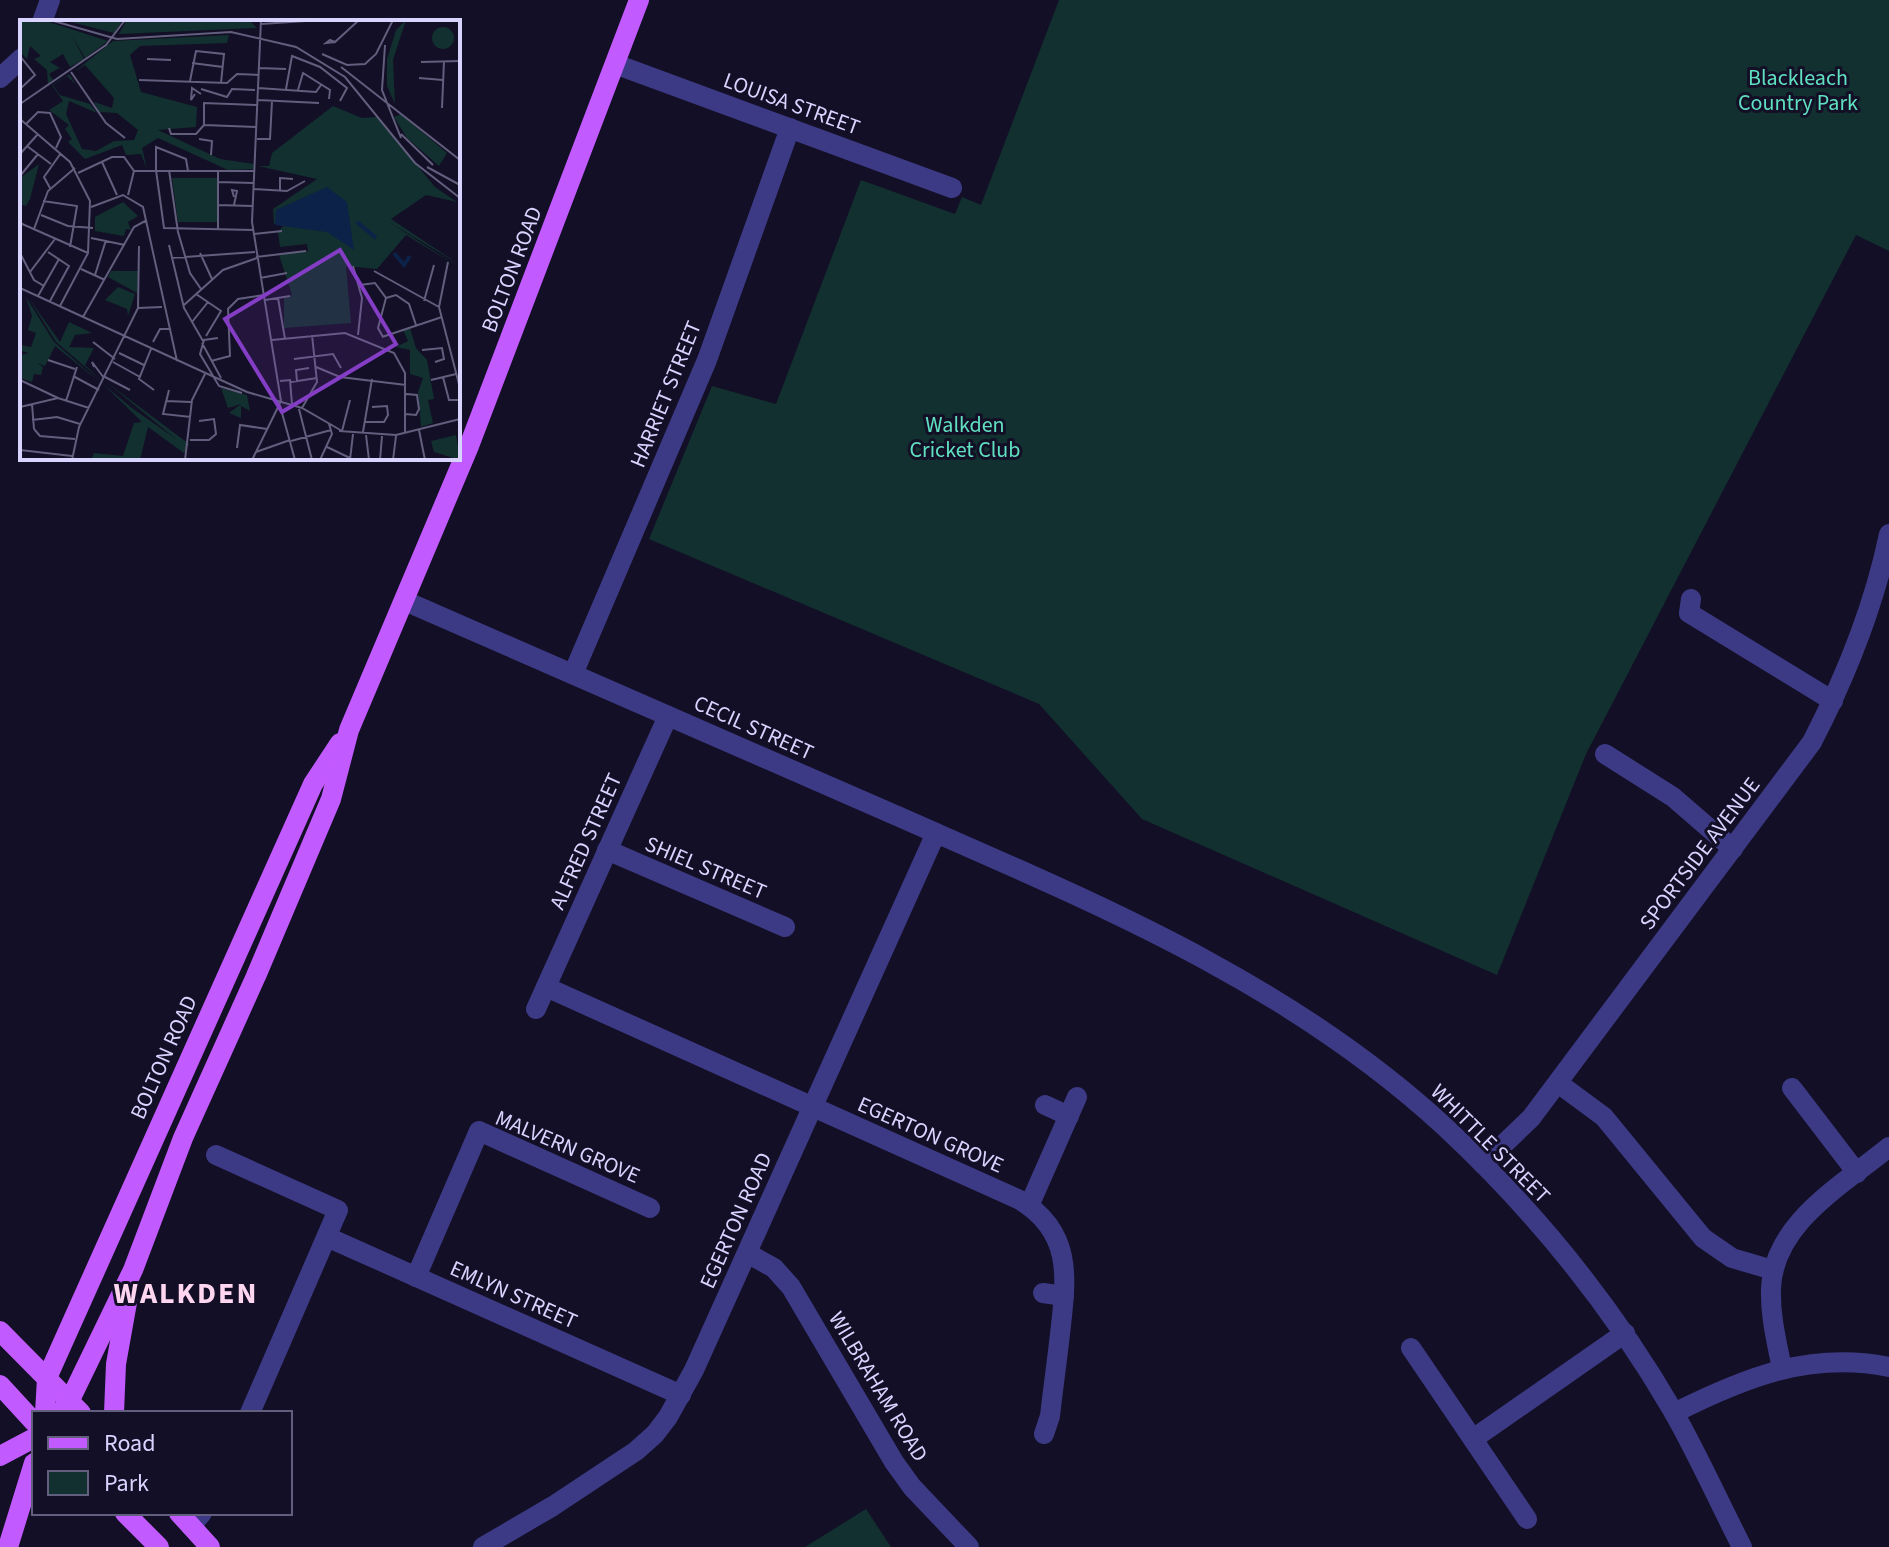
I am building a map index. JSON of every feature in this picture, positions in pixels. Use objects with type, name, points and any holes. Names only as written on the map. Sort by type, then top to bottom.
[{"type":"main road","name":"BOLTON ROAD","points":[[70,1409],[133,1270],[183,1138],[331,799],[349,730],[469,446],[639,0]]},
{"type":"main road","name":"BOLTON ROAD","points":[[45,1411],[47,1378],[313,784],[349,730]]},
{"type":"main road","points":[[114,1411],[116,1364],[133,1270]]},
{"type":"main road","points":[[0,1331],[47,1378],[70,1409]]},
{"type":"main road","points":[[0,1385],[32,1420]]},
{"type":"main road","points":[[0,1456],[32,1439]]},
{"type":"main road","points":[[8,1547],[32,1469]]},
{"type":"main road","points":[[127,1515],[159,1547]]},
{"type":"main road","points":[[191,1517],[210,1547]]},
{"type":"street","points":[[43,20],[50,0]]},
{"type":"street","points":[[0,78],[20,60]]},
{"type":"street","name":"LOUISA STREET","points":[[615,64],[952,188]]},
{"type":"street","name":"HARRIET STREET","points":[[573,674],[707,360],[790,128]]},
{"type":"street","name":"SPORTSIDE AVENUE","points":[[1483,1164],[1523,1127],[1558,1083],[1812,742],[1833,701],[1884,580],[1889,534]]},
{"type":"street","points":[[1691,599],[1689,613],[1833,701]]},
{"type":"street","name":"CECIL STREET","points":[[405,601],[1083,897]]},
{"type":"street","name":"ALFRED STREET","points":[[536,1009],[668,716]]},
{"type":"street","points":[[1605,754],[1673,797],[1733,849]]},
{"type":"street","name":"EGERTON ROAD","points":[[483,1547],[553,1506],[636,1451],[655,1434],[681,1395],[936,833]]},
{"type":"street","name":"SHIEL STREET","points":[[607,850],[785,927]]},
{"type":"street","name":"WHITTLE STREET","points":[[1083,897],[1187,948],[1278,1000],[1397,1086],[1483,1164],[1552,1239],[1625,1333],[1674,1413],[1742,1547]]},
{"type":"street","points":[[546,987],[812,1107]]},
{"type":"street","points":[[1558,1083],[1604,1117],[1703,1238],[1732,1258],[1773,1270]]},
{"type":"street","points":[[1792,1088],[1857,1173]]},
{"type":"street","points":[[1029,1206],[1073,1106],[1045,1105]]},
{"type":"street","name":"EGERTON GROVE","points":[[812,1107],[1029,1206],[1050,1226],[1061,1248],[1065,1266],[1050,1416],[1044,1434]]},
{"type":"street","name":"MALVERN GROVE","points":[[416,1277],[479,1131],[650,1208]]},
{"type":"street","points":[[1782,1369],[1771,1306],[1773,1270],[1788,1233],[1889,1147]]},
{"type":"street","points":[[216,1155],[338,1210],[251,1411]]},
{"type":"street","name":"EMLYN STREET","points":[[327,1237],[681,1395]]},
{"type":"street","name":"WILBRAHAM ROAD","points":[[747,1253],[784,1276],[894,1462],[919,1495],[969,1547]]},
{"type":"street","points":[[1043,1293],[1064,1296]]},
{"type":"street","points":[[1473,1439],[1625,1333]]},
{"type":"street","points":[[1411,1348],[1527,1519]]},
{"type":"street","points":[[1674,1413],[1730,1385],[1782,1369],[1853,1363],[1889,1367]]},
{"type":"green space","points":[[1059,0],[1889,0],[1889,251],[1856,235],[1586,754],[1497,975],[1142,819],[1039,704],[649,539],[712,386],[776,404],[861,180],[955,214],[962,197],[981,205]]},
{"type":"green space","points":[[866,1509],[891,1547],[805,1547]]},
{"type":"district","name":"WALKDEN","points":[[186,1293]]},
{"type":"park label","name":"Blackleach Country Park","points":[[1798,90]]},
{"type":"park label","name":"Walkden Cricket Club","points":[[965,436]]}]
